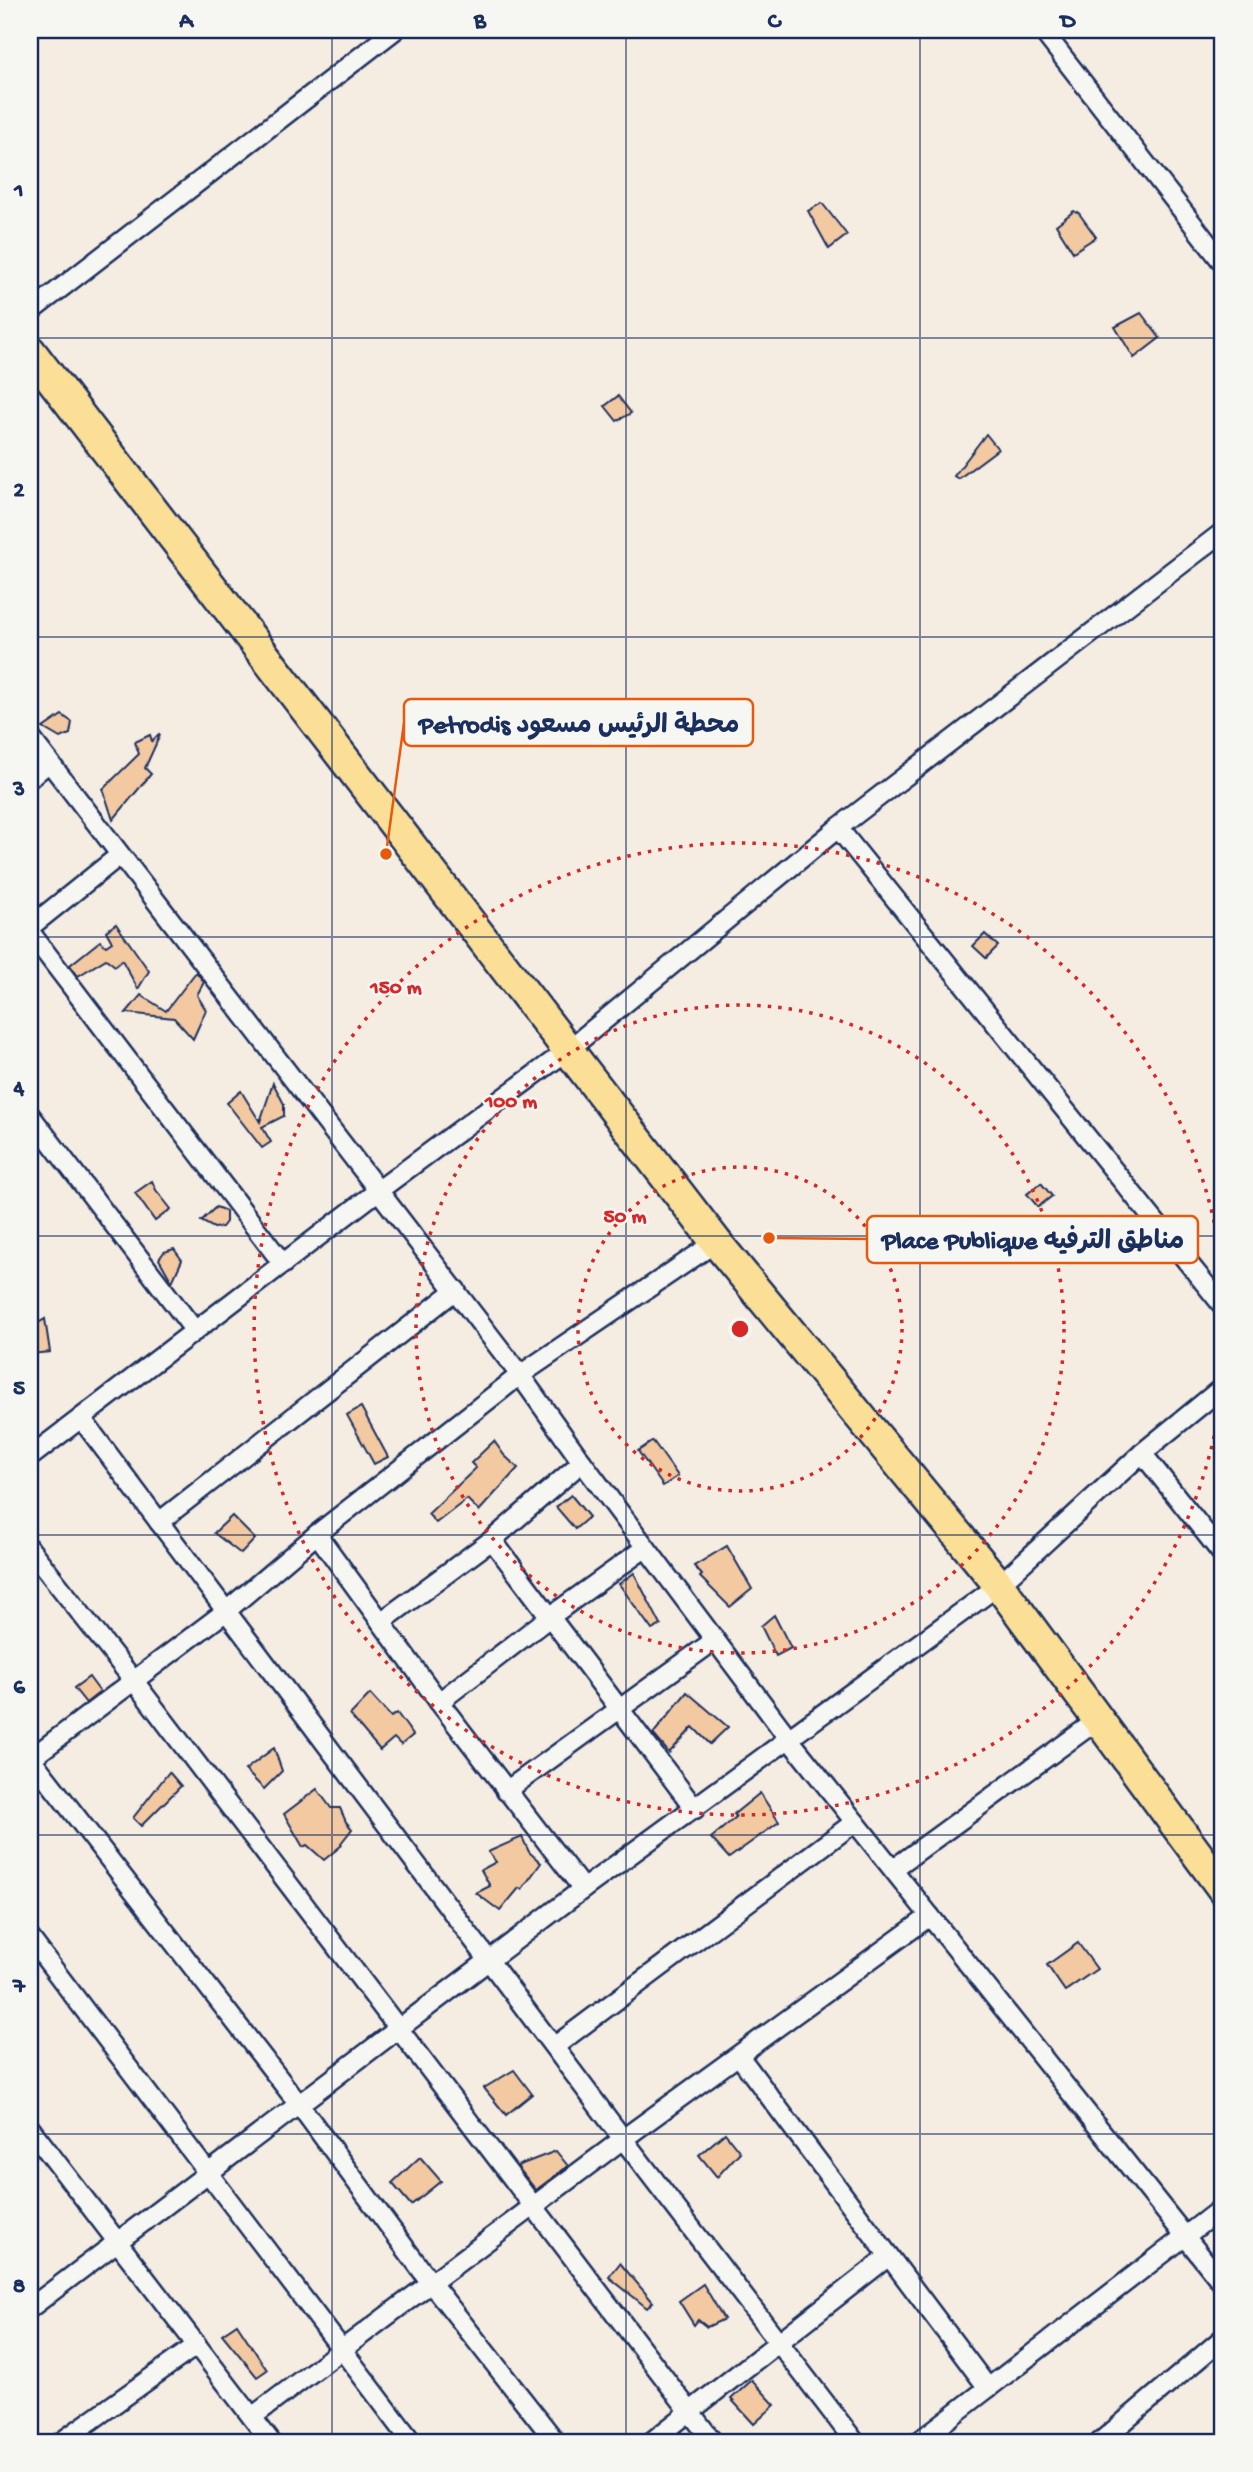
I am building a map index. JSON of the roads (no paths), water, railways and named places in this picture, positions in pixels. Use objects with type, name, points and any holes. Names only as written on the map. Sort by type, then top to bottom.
[{"type":"main road","points":[[30,351],[716,1242],[999,1585],[1223,1889]]},
{"type":"street","points":[[30,312],[395,30]]},
{"type":"street","points":[[1042,30],[1223,263]]},
{"type":"street","points":[[30,1457],[379,1190],[568,1050],[838,828],[1223,532]]},
{"type":"street","points":[[30,737],[456,1290],[789,1739],[1223,2284]]},
{"type":"street","points":[[30,778],[49,762]]},
{"type":"street","points":[[838,828],[1223,1306]]},
{"type":"street","points":[[30,927],[120,855]]},
{"type":"street","points":[[30,932],[283,1264]]},
{"type":"street","points":[[30,1115],[195,1331]]},
{"type":"street","points":[[556,2442],[431,2283],[298,2103],[30,1758],[225,1612],[317,1534],[520,1375],[716,1242]]},
{"type":"street","points":[[159,1522],[456,1290]]},
{"type":"street","points":[[31,2305],[583,1889],[999,1585],[1142,1453],[1223,1387]]},
{"type":"street","points":[[81,1418],[623,2139],[855,2442]]},
{"type":"street","points":[[1142,1453],[1223,1555]]},
{"type":"street","points":[[381,1622],[492,1540],[582,1462]]},
{"type":"street","points":[[317,1534],[439,1702],[583,1889]]},
{"type":"street","points":[[492,1540],[695,1809]]},
{"type":"street","points":[[439,1702],[645,1548]]},
{"type":"street","points":[[30,1549],[134,1681],[713,2442]]},
{"type":"street","points":[[506,1791],[715,1640]]},
{"type":"street","points":[[893,1869],[1099,1719]]},
{"type":"street","points":[[555,2046],[855,1822]]},
{"type":"street","points":[[252,2417],[623,2139],[930,1916]]},
{"type":"street","points":[[30,1938],[206,2174],[412,2442]]},
{"type":"street","points":[[739,2056],[988,2388]]},
{"type":"street","points":[[30,2128],[271,2442]]},
{"type":"street","points":[[918,2442],[1223,2207]]},
{"type":"street","points":[[651,2442],[889,2256]]},
{"type":"street","points":[[1100,2442],[1223,2338]]},
{"type":"street","points":[[61,2442],[197,2345]]},
{"type":"place","name":"Petrodis محطة الرئيس مسعود","points":[[386,854]]},
{"type":"place","name":"Place Publique مناطق الترفيه","points":[[769,1238]]}]
